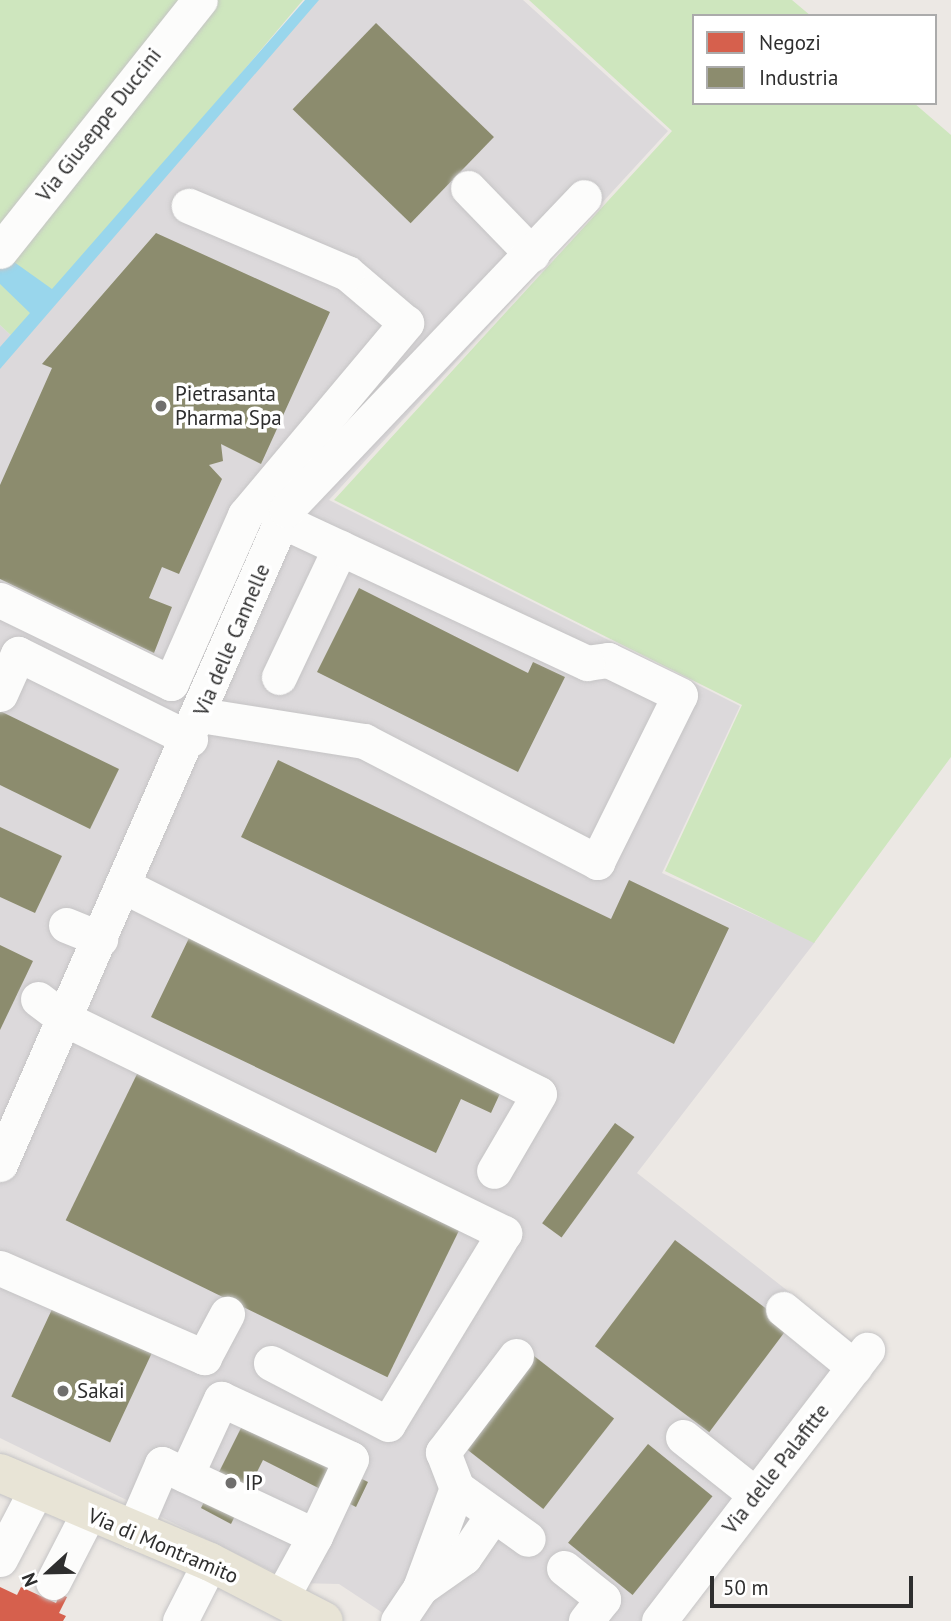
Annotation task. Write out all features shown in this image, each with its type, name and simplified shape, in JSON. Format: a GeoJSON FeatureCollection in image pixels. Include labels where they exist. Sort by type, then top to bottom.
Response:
{"type":"FeatureCollection","features":[{"type":"Feature","properties":{"kind":"main road","name":"Via di Montramito"},"geometry":{"type":"LineString","coordinates":[[0,1473],[88,1514],[210,1562],[324,1621]]}},
{"type":"Feature","properties":{"kind":"street","name":"Via Giuseppe Duccini"},"geometry":{"type":"LineString","coordinates":[[4,246],[200,0]]}},
{"type":"Feature","properties":{"kind":"street"},"geometry":{"type":"LineString","coordinates":[[468,188],[532,254]]}},
{"type":"Feature","properties":{"kind":"street","name":"Via delle Cannelle"},"geometry":{"type":"LineString","coordinates":[[0,1164],[9,1117],[51,1008],[100,939],[195,727],[282,521],[584,197]]}},
{"type":"Feature","properties":{"kind":"street"},"geometry":{"type":"LineString","coordinates":[[0,600],[171,682],[245,514],[406,323],[347,273],[189,206]]}},
{"type":"Feature","properties":{"kind":"street"},"geometry":{"type":"LineString","coordinates":[[0,694],[18,653],[195,727],[364,741],[597,862],[680,695],[608,660],[587,663],[282,521]]}},
{"type":"Feature","properties":{"kind":"street"},"geometry":{"type":"LineString","coordinates":[[279,677],[340,548]]}},
{"type":"Feature","properties":{"kind":"street"},"geometry":{"type":"LineString","coordinates":[[122,886],[539,1094],[494,1171]]}},
{"type":"Feature","properties":{"kind":"street"},"geometry":{"type":"LineString","coordinates":[[66,925],[100,939]]}},
{"type":"Feature","properties":{"kind":"street"},"geometry":{"type":"LineString","coordinates":[[51,1008],[505,1233],[388,1424],[271,1363]]}},
{"type":"Feature","properties":{"kind":"street"},"geometry":{"type":"LineString","coordinates":[[0,1268],[204,1357],[227,1314]]}},
{"type":"Feature","properties":{"kind":"street","name":"Via delle Palafitte"},"geometry":{"type":"LineString","coordinates":[[659,1621],[861,1359],[783,1309]]}},
{"type":"Feature","properties":{"kind":"street"},"geometry":{"type":"LineString","coordinates":[[516,1356],[443,1452],[457,1488],[528,1539]]}},
{"type":"Feature","properties":{"kind":"street"},"geometry":{"type":"LineString","coordinates":[[186,1475],[221,1399],[351,1459],[282,1598]]}},
{"type":"Feature","properties":{"kind":"street"},"geometry":{"type":"LineString","coordinates":[[683,1437],[756,1495]]}},
{"type":"Feature","properties":{"kind":"street"},"geometry":{"type":"LineString","coordinates":[[133,1531],[162,1464],[315,1536]]}},
{"type":"Feature","properties":{"kind":"street"},"geometry":{"type":"LineString","coordinates":[[398,1621],[419,1588],[457,1488]]}},
{"type":"Feature","properties":{"kind":"street"},"geometry":{"type":"LineString","coordinates":[[0,1559],[36,1490]]}},
{"type":"Feature","properties":{"kind":"street"},"geometry":{"type":"LineString","coordinates":[[53,1582],[88,1514]]}},
{"type":"Feature","properties":{"kind":"street"},"geometry":{"type":"LineString","coordinates":[[419,1588],[464,1557],[493,1515]]}},
{"type":"Feature","properties":{"kind":"street"},"geometry":{"type":"LineString","coordinates":[[180,1621],[210,1562]]}},
{"type":"Feature","properties":{"kind":"street"},"geometry":{"type":"LineString","coordinates":[[564,1568],[603,1599],[586,1621]]}},
{"type":"Feature","properties":{"kind":"shaded area"},"geometry":{"type":"Polygon","coordinates":[[[316,0],[523,0],[668,131],[329,500],[740,706],[662,873],[815,942],[637,1173],[852,1341],[640,1621],[395,1621],[339,1584],[296,1583],[0,1438],[0,325],[17,341],[316,0]]]}},
{"type":"Feature","properties":{"kind":"green space"},"geometry":{"type":"Polygon","coordinates":[[[0,0],[303,0],[16,340],[0,325],[0,0]]]}},
{"type":"Feature","properties":{"kind":"green space"},"geometry":{"type":"Polygon","coordinates":[[[529,0],[792,0],[809,14],[692,14],[692,105],[916,105],[951,135],[951,757],[814,943],[665,871],[742,705],[334,500],[672,131],[529,0]]]}},
{"type":"Feature","properties":{"kind":"water"},"geometry":{"type":"Polygon","coordinates":[[[305,0],[319,0],[0,369],[0,347],[30,313],[0,284],[0,252],[52,289],[305,0]]]}},
{"type":"Feature","properties":{"kind":"building: Negozi"},"geometry":{"type":"Polygon","coordinates":[[[0,1587],[17,1595],[21,1587],[56,1603],[60,1594],[67,1597],[59,1613],[66,1616],[63,1621],[0,1621],[0,1587]]]}},
{"type":"Feature","properties":{"kind":"building: Industria"},"geometry":{"type":"Polygon","coordinates":[[[376,23],[494,137],[411,223],[293,109],[376,23]]]}},
{"type":"Feature","properties":{"kind":"building: Industria","name":"Pietrasanta Pharma Spa"},"geometry":{"type":"Polygon","coordinates":[[[156,233],[330,312],[261,464],[221,444],[223,461],[209,465],[222,479],[179,574],[162,567],[149,598],[172,607],[154,653],[0,579],[0,485],[52,368],[42,364],[156,233]]]}},
{"type":"Feature","properties":{"kind":"building: Industria"},"geometry":{"type":"Polygon","coordinates":[[[359,588],[528,673],[533,662],[565,677],[518,772],[317,672],[359,588]]]}},
{"type":"Feature","properties":{"kind":"building: Industria"},"geometry":{"type":"Polygon","coordinates":[[[0,711],[119,769],[90,829],[0,785],[0,711]]]}},
{"type":"Feature","properties":{"kind":"building: Industria"},"geometry":{"type":"Polygon","coordinates":[[[278,760],[611,919],[629,880],[729,928],[674,1044],[241,837],[278,760]]]}},
{"type":"Feature","properties":{"kind":"building: Industria"},"geometry":{"type":"Polygon","coordinates":[[[0,827],[62,856],[35,913],[0,897],[0,827]]]}},
{"type":"Feature","properties":{"kind":"building: Industria"},"geometry":{"type":"Polygon","coordinates":[[[190,936],[503,1087],[491,1113],[461,1099],[436,1153],[151,1017],[190,936]]]}},
{"type":"Feature","properties":{"kind":"building: Industria"},"geometry":{"type":"Polygon","coordinates":[[[0,945],[33,961],[0,1030],[0,945]]]}},
{"type":"Feature","properties":{"kind":"building: Industria"},"geometry":{"type":"Polygon","coordinates":[[[138,1072],[460,1229],[387,1377],[66,1220],[138,1072]]]}},
{"type":"Feature","properties":{"kind":"building: Industria"},"geometry":{"type":"Polygon","coordinates":[[[615,1123],[634,1137],[562,1237],[542,1223],[615,1123]]]}},
{"type":"Feature","properties":{"kind":"building: Industria"},"geometry":{"type":"Polygon","coordinates":[[[675,1240],[789,1326],[709,1432],[595,1346],[675,1240]]]}},
{"type":"Feature","properties":{"kind":"building: Industria"},"geometry":{"type":"Polygon","coordinates":[[[54,1305],[153,1351],[110,1443],[11,1397],[54,1305]]]}},
{"type":"Feature","properties":{"kind":"building: Industria"},"geometry":{"type":"Polygon","coordinates":[[[529,1352],[614,1418],[543,1509],[458,1443],[529,1352]]]}},
{"type":"Feature","properties":{"kind":"building: Industria"},"geometry":{"type":"Polygon","coordinates":[[[245,1420],[368,1482],[356,1507],[263,1460],[231,1524],[201,1508],[245,1420]]]}},
{"type":"Feature","properties":{"kind":"building: Industria"},"geometry":{"type":"Polygon","coordinates":[[[648,1444],[713,1496],[633,1595],[568,1543],[648,1444]]]}},
{"type":"Feature","properties":{"kind":"place","name":"Pietrasanta Pharma Spa"},"geometry":{"type":"Point","coordinates":[161,406]}},
{"type":"Feature","properties":{"kind":"place","name":"Sakai"},"geometry":{"type":"Point","coordinates":[63,1391]}},
{"type":"Feature","properties":{"kind":"place","name":"IP"},"geometry":{"type":"Point","coordinates":[231,1483]}}]}
